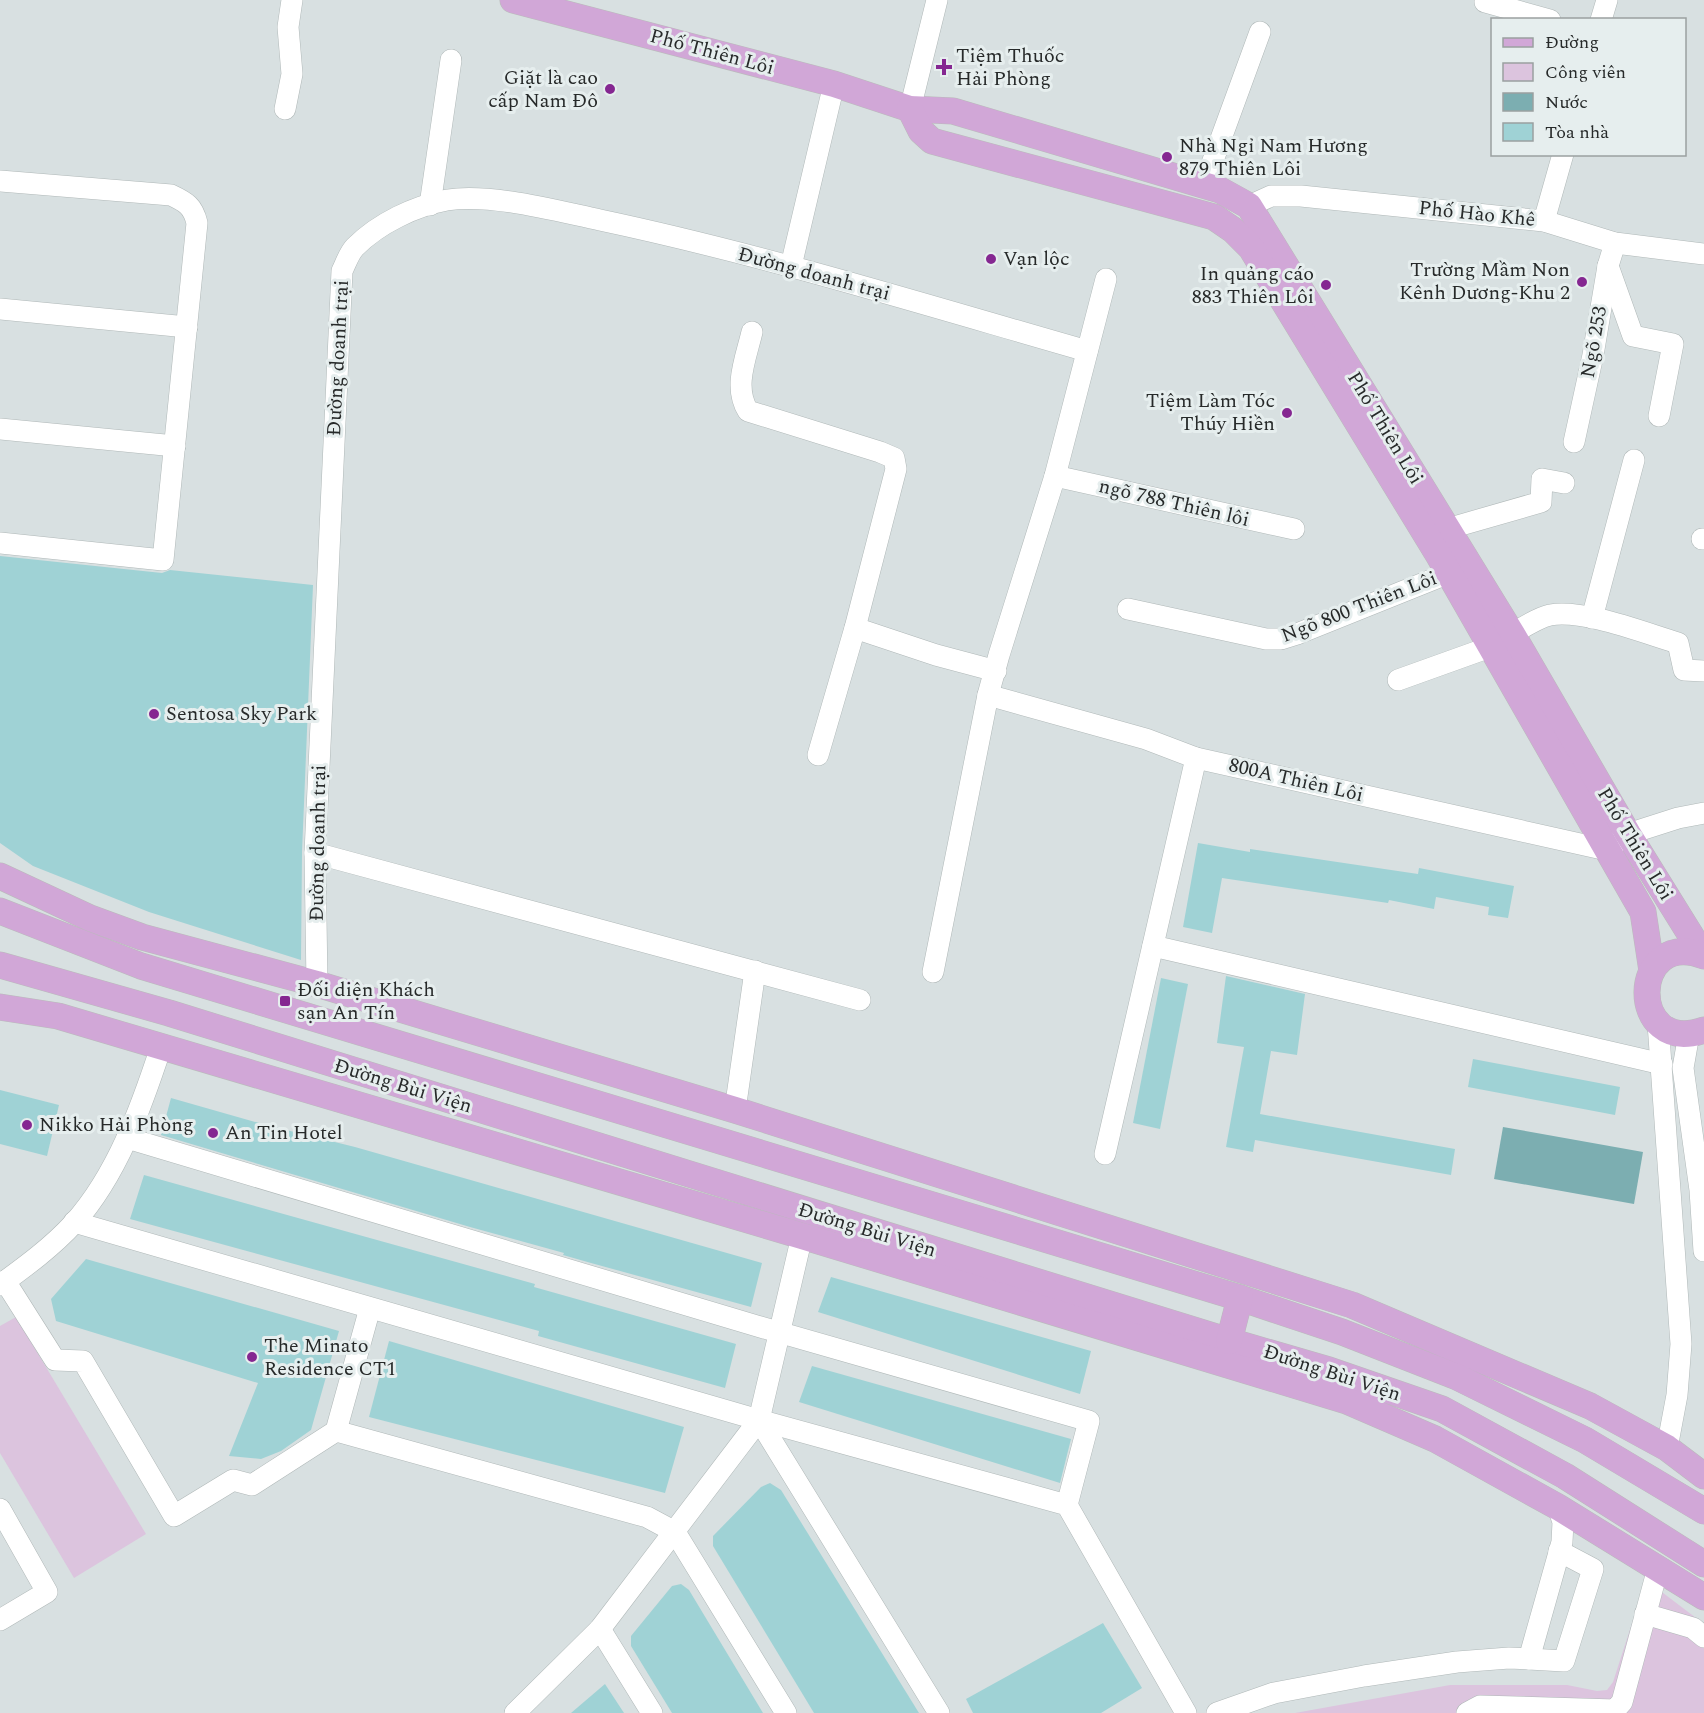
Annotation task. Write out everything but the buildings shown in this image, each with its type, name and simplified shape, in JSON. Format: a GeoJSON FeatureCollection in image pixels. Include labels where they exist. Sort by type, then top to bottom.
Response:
{"type":"FeatureCollection","features":[{"type":"Feature","properties":{"kind":"main road","name":"Phố Thiên Lôi"},"geometry":{"type":"LineString","coordinates":[[513,0],[834,84],[910,109],[953,111],[1220,190],[1250,206],[1512,634],[1628,834],[1703,955]]}},
{"type":"Feature","properties":{"kind":"main road","name":"Phố Thiên Lôi"},"geometry":{"type":"LineString","coordinates":[[910,109],[921,131],[932,141],[1214,217],[1233,230],[1251,248],[1449,573],[1643,912],[1652,970],[1647,984],[1646,998],[1650,1011],[1658,1023]]}},
{"type":"Feature","properties":{"kind":"main road"},"geometry":{"type":"LineString","coordinates":[[1233,230],[1250,206]]}},
{"type":"Feature","properties":{"kind":"main road"},"geometry":{"type":"LineString","coordinates":[[0,876],[90,918],[142,937],[317,984],[735,1110],[1233,1265],[1352,1305],[1590,1406],[1667,1448],[1704,1476]]}},
{"type":"Feature","properties":{"kind":"main road","name":"Đường Bùi Viện"},"geometry":{"type":"LineString","coordinates":[[0,911],[141,966],[1240,1298],[1342,1332],[1457,1377],[1585,1440],[1704,1511]]}},
{"type":"Feature","properties":{"kind":"main road"},"geometry":{"type":"LineString","coordinates":[[141,966],[142,937]]}},
{"type":"Feature","properties":{"kind":"main road"},"geometry":{"type":"LineString","coordinates":[[1652,970],[1666,957],[1674,954],[1684,952],[1703,955]]}},
{"type":"Feature","properties":{"kind":"main road","name":"Đường Bùi Viện"},"geometry":{"type":"LineString","coordinates":[[0,966],[168,1013],[1329,1370],[1442,1409],[1565,1476],[1704,1564]]}},
{"type":"Feature","properties":{"kind":"main road","name":"Đường Bùi Viện"},"geometry":{"type":"LineString","coordinates":[[0,1007],[58,1016],[802,1236],[1347,1401],[1435,1439],[1558,1507],[1704,1597]]}},
{"type":"Feature","properties":{"kind":"main road"},"geometry":{"type":"LineString","coordinates":[[161,1047],[168,1013]]}},
{"type":"Feature","properties":{"kind":"main road"},"geometry":{"type":"LineString","coordinates":[[1658,1023],[1667,1029],[1698,1034]]}},
{"type":"Feature","properties":{"kind":"main road"},"geometry":{"type":"LineString","coordinates":[[802,1236],[808,1211]]}},
{"type":"Feature","properties":{"kind":"main road"},"geometry":{"type":"LineString","coordinates":[[1229,1341],[1240,1298]]}},
{"type":"Feature","properties":{"kind":"main road"},"geometry":{"type":"LineString","coordinates":[[1558,1507],[1565,1476]]}},
{"type":"Feature","properties":{"kind":"street"},"geometry":{"type":"LineString","coordinates":[[285,109],[292,74],[288,27],[292,0]]}},
{"type":"Feature","properties":{"kind":"street"},"geometry":{"type":"LineString","coordinates":[[910,109],[937,0]]}},
{"type":"Feature","properties":{"kind":"street"},"geometry":{"type":"LineString","coordinates":[[1602,18],[1607,0]]}},
{"type":"Feature","properties":{"kind":"street"},"geometry":{"type":"LineString","coordinates":[[1485,2],[1543,18]]}},
{"type":"Feature","properties":{"kind":"street"},"geometry":{"type":"LineString","coordinates":[[1204,185],[1260,32]]}},
{"type":"Feature","properties":{"kind":"street"},"geometry":{"type":"LineString","coordinates":[[429,205],[451,60]]}},
{"type":"Feature","properties":{"kind":"street"},"geometry":{"type":"LineString","coordinates":[[791,267],[834,84]]}},
{"type":"Feature","properties":{"kind":"street"},"geometry":{"type":"LineString","coordinates":[[1544,220],[1562,156]]}},
{"type":"Feature","properties":{"kind":"street"},"geometry":{"type":"LineString","coordinates":[[0,181],[171,195],[184,201],[194,212],[197,223],[163,560],[0,543]]}},
{"type":"Feature","properties":{"kind":"street","name":"Phố Hào Khê"},"geometry":{"type":"LineString","coordinates":[[1250,206],[1271,196],[1301,196],[1544,220],[1615,243],[1704,254]]}},
{"type":"Feature","properties":{"kind":"street","name":"Đường doanh trại"},"geometry":{"type":"LineString","coordinates":[[317,984],[315,853],[342,271],[354,248],[377,229],[411,211],[448,200],[487,200],[530,205],[618,224],[791,267],[1088,351]]}},
{"type":"Feature","properties":{"kind":"street","name":"Ngõ 253"},"geometry":{"type":"LineString","coordinates":[[1574,442],[1593,355],[1608,266],[1615,243]]}},
{"type":"Feature","properties":{"kind":"street"},"geometry":{"type":"LineString","coordinates":[[1608,266],[1633,336],[1673,344],[1659,416]]}},
{"type":"Feature","properties":{"kind":"street"},"geometry":{"type":"LineString","coordinates":[[933,972],[988,695],[1055,476],[1106,279]]}},
{"type":"Feature","properties":{"kind":"street"},"geometry":{"type":"LineString","coordinates":[[0,309],[187,327]]}},
{"type":"Feature","properties":{"kind":"street"},"geometry":{"type":"LineString","coordinates":[[752,332],[740,383],[742,401],[748,411],[880,452],[894,458],[896,469],[855,628],[818,755]]}},
{"type":"Feature","properties":{"kind":"street"},"geometry":{"type":"LineString","coordinates":[[0,429],[175,446]]}},
{"type":"Feature","properties":{"kind":"street"},"geometry":{"type":"LineString","coordinates":[[1592,618],[1634,460]]}},
{"type":"Feature","properties":{"kind":"street","name":"ngõ 788 Thiên lôi"},"geometry":{"type":"LineString","coordinates":[[1055,476],[1294,530]]}},
{"type":"Feature","properties":{"kind":"street"},"geometry":{"type":"LineString","coordinates":[[1447,529],[1540,502],[1542,479],[1564,483]]}},
{"type":"Feature","properties":{"kind":"street","name":"Ngõ 800 Thiên Lôi"},"geometry":{"type":"LineString","coordinates":[[1128,609],[1266,639],[1281,639],[1449,573]]}},
{"type":"Feature","properties":{"kind":"street"},"geometry":{"type":"LineString","coordinates":[[1512,634],[1549,615],[1566,614],[1592,618],[1678,644],[1684,670],[1704,671]]}},
{"type":"Feature","properties":{"kind":"street"},"geometry":{"type":"LineString","coordinates":[[855,628],[936,655],[996,670]]}},
{"type":"Feature","properties":{"kind":"street"},"geometry":{"type":"LineString","coordinates":[[1398,680],[1490,647]]}},
{"type":"Feature","properties":{"kind":"street","name":"800A Thiên Lôi"},"geometry":{"type":"LineString","coordinates":[[988,695],[1146,739],[1196,758],[1607,850]]}},
{"type":"Feature","properties":{"kind":"street"},"geometry":{"type":"LineString","coordinates":[[1105,1154],[1196,758]]}},
{"type":"Feature","properties":{"kind":"street"},"geometry":{"type":"LineString","coordinates":[[1607,850],[1628,834],[1678,818],[1704,813]]}},
{"type":"Feature","properties":{"kind":"street"},"geometry":{"type":"LineString","coordinates":[[315,853],[860,1000]]}},
{"type":"Feature","properties":{"kind":"street"},"geometry":{"type":"LineString","coordinates":[[1153,946],[1662,1064]]}},
{"type":"Feature","properties":{"kind":"street"},"geometry":{"type":"LineString","coordinates":[[735,1110],[755,971]]}},
{"type":"Feature","properties":{"kind":"street"},"geometry":{"type":"LineString","coordinates":[[1658,1023],[1681,1344],[1679,1374],[1667,1448]]}},
{"type":"Feature","properties":{"kind":"street"},"geometry":{"type":"LineString","coordinates":[[1698,1034],[1683,1068],[1700,1190],[1704,1251]]}},
{"type":"Feature","properties":{"kind":"street"},"geometry":{"type":"LineString","coordinates":[[161,1047],[127,1138],[111,1172],[74,1222],[33,1260],[2,1283],[56,1360],[84,1361],[174,1516],[233,1480],[252,1485],[336,1431],[370,1308]]}},
{"type":"Feature","properties":{"kind":"street"},"geometry":{"type":"LineString","coordinates":[[127,1138],[780,1333],[1089,1421],[1067,1505],[1186,1713]]}},
{"type":"Feature","properties":{"kind":"street"},"geometry":{"type":"LineString","coordinates":[[74,1222],[759,1420],[1067,1505]]}},
{"type":"Feature","properties":{"kind":"street"},"geometry":{"type":"LineString","coordinates":[[515,1713],[600,1629],[759,1420],[802,1236]]}},
{"type":"Feature","properties":{"kind":"street"},"geometry":{"type":"LineString","coordinates":[[759,1420],[939,1713]]}},
{"type":"Feature","properties":{"kind":"street"},"geometry":{"type":"LineString","coordinates":[[336,1431],[647,1517],[675,1532],[786,1713]]}},
{"type":"Feature","properties":{"kind":"street"},"geometry":{"type":"LineString","coordinates":[[1529,1659],[1559,1551],[1563,1522],[1558,1507]]}},
{"type":"Feature","properties":{"kind":"street"},"geometry":{"type":"LineString","coordinates":[[0,1509],[47,1592],[0,1620]]}},
{"type":"Feature","properties":{"kind":"street"},"geometry":{"type":"LineString","coordinates":[[1217,1713],[1274,1693],[1457,1662],[1509,1658],[1564,1661],[1593,1569],[1559,1551]]}},
{"type":"Feature","properties":{"kind":"street"},"geometry":{"type":"LineString","coordinates":[[1467,1713],[1480,1706],[1615,1710],[1622,1702],[1658,1568]]}},
{"type":"Feature","properties":{"kind":"street"},"geometry":{"type":"LineString","coordinates":[[1645,1614],[1693,1628],[1704,1637]]}},
{"type":"Feature","properties":{"kind":"street"},"geometry":{"type":"LineString","coordinates":[[600,1629],[652,1713]]}},
{"type":"Feature","properties":{"kind":"green space"},"geometry":{"type":"Polygon","coordinates":[[[16,1317],[146,1534],[74,1578],[0,1453],[0,1326],[16,1317]]]}},
{"type":"Feature","properties":{"kind":"green space"},"geometry":{"type":"Polygon","coordinates":[[[1646,1580],[1704,1624],[1704,1713],[1295,1713],[1450,1685],[1567,1685],[1597,1691],[1607,1690],[1613,1682],[1646,1580]]]}},
{"type":"Feature","properties":{"kind":"water"},"geometry":{"type":"Polygon","coordinates":[[[1503,1127],[1643,1152],[1634,1204],[1494,1179],[1503,1127]]]}},
{"type":"Feature","properties":{"kind":"place","name":"Tiệm Thuốc Hải Phòng"},"geometry":{"type":"Point","coordinates":[944,67]}},
{"type":"Feature","properties":{"kind":"place","name":"Giặt là cao cấp Nam Đô"},"geometry":{"type":"Point","coordinates":[610,89]}},
{"type":"Feature","properties":{"kind":"place","name":"Nhà Ngỉ Nam Hương 879 Thiên Lôi"},"geometry":{"type":"Point","coordinates":[1167,157]}},
{"type":"Feature","properties":{"kind":"place","name":"Vạn lộc"},"geometry":{"type":"Point","coordinates":[991,259]}},
{"type":"Feature","properties":{"kind":"place","name":"Trường Mầm Non Kênh Dương-Khu 2"},"geometry":{"type":"Point","coordinates":[1582,282]}},
{"type":"Feature","properties":{"kind":"place","name":"In quảng cáo 883 Thiên Lôi"},"geometry":{"type":"Point","coordinates":[1326,285]}},
{"type":"Feature","properties":{"kind":"place","name":"Tiệm Làm Tóc Thúy Hiền"},"geometry":{"type":"Point","coordinates":[1287,413]}},
{"type":"Feature","properties":{"kind":"place","name":"Sentosa Sky Park"},"geometry":{"type":"Point","coordinates":[154,714]}},
{"type":"Feature","properties":{"kind":"place","name":"Đối diện Khách sạn An Tín"},"geometry":{"type":"Point","coordinates":[285,1001]}},
{"type":"Feature","properties":{"kind":"place","name":"Nikko Hải Phòng"},"geometry":{"type":"Point","coordinates":[27,1125]}},
{"type":"Feature","properties":{"kind":"place","name":"An Tin Hotel"},"geometry":{"type":"Point","coordinates":[213,1133]}},
{"type":"Feature","properties":{"kind":"place","name":"The Minato Residence CT1"},"geometry":{"type":"Point","coordinates":[252,1357]}}]}
